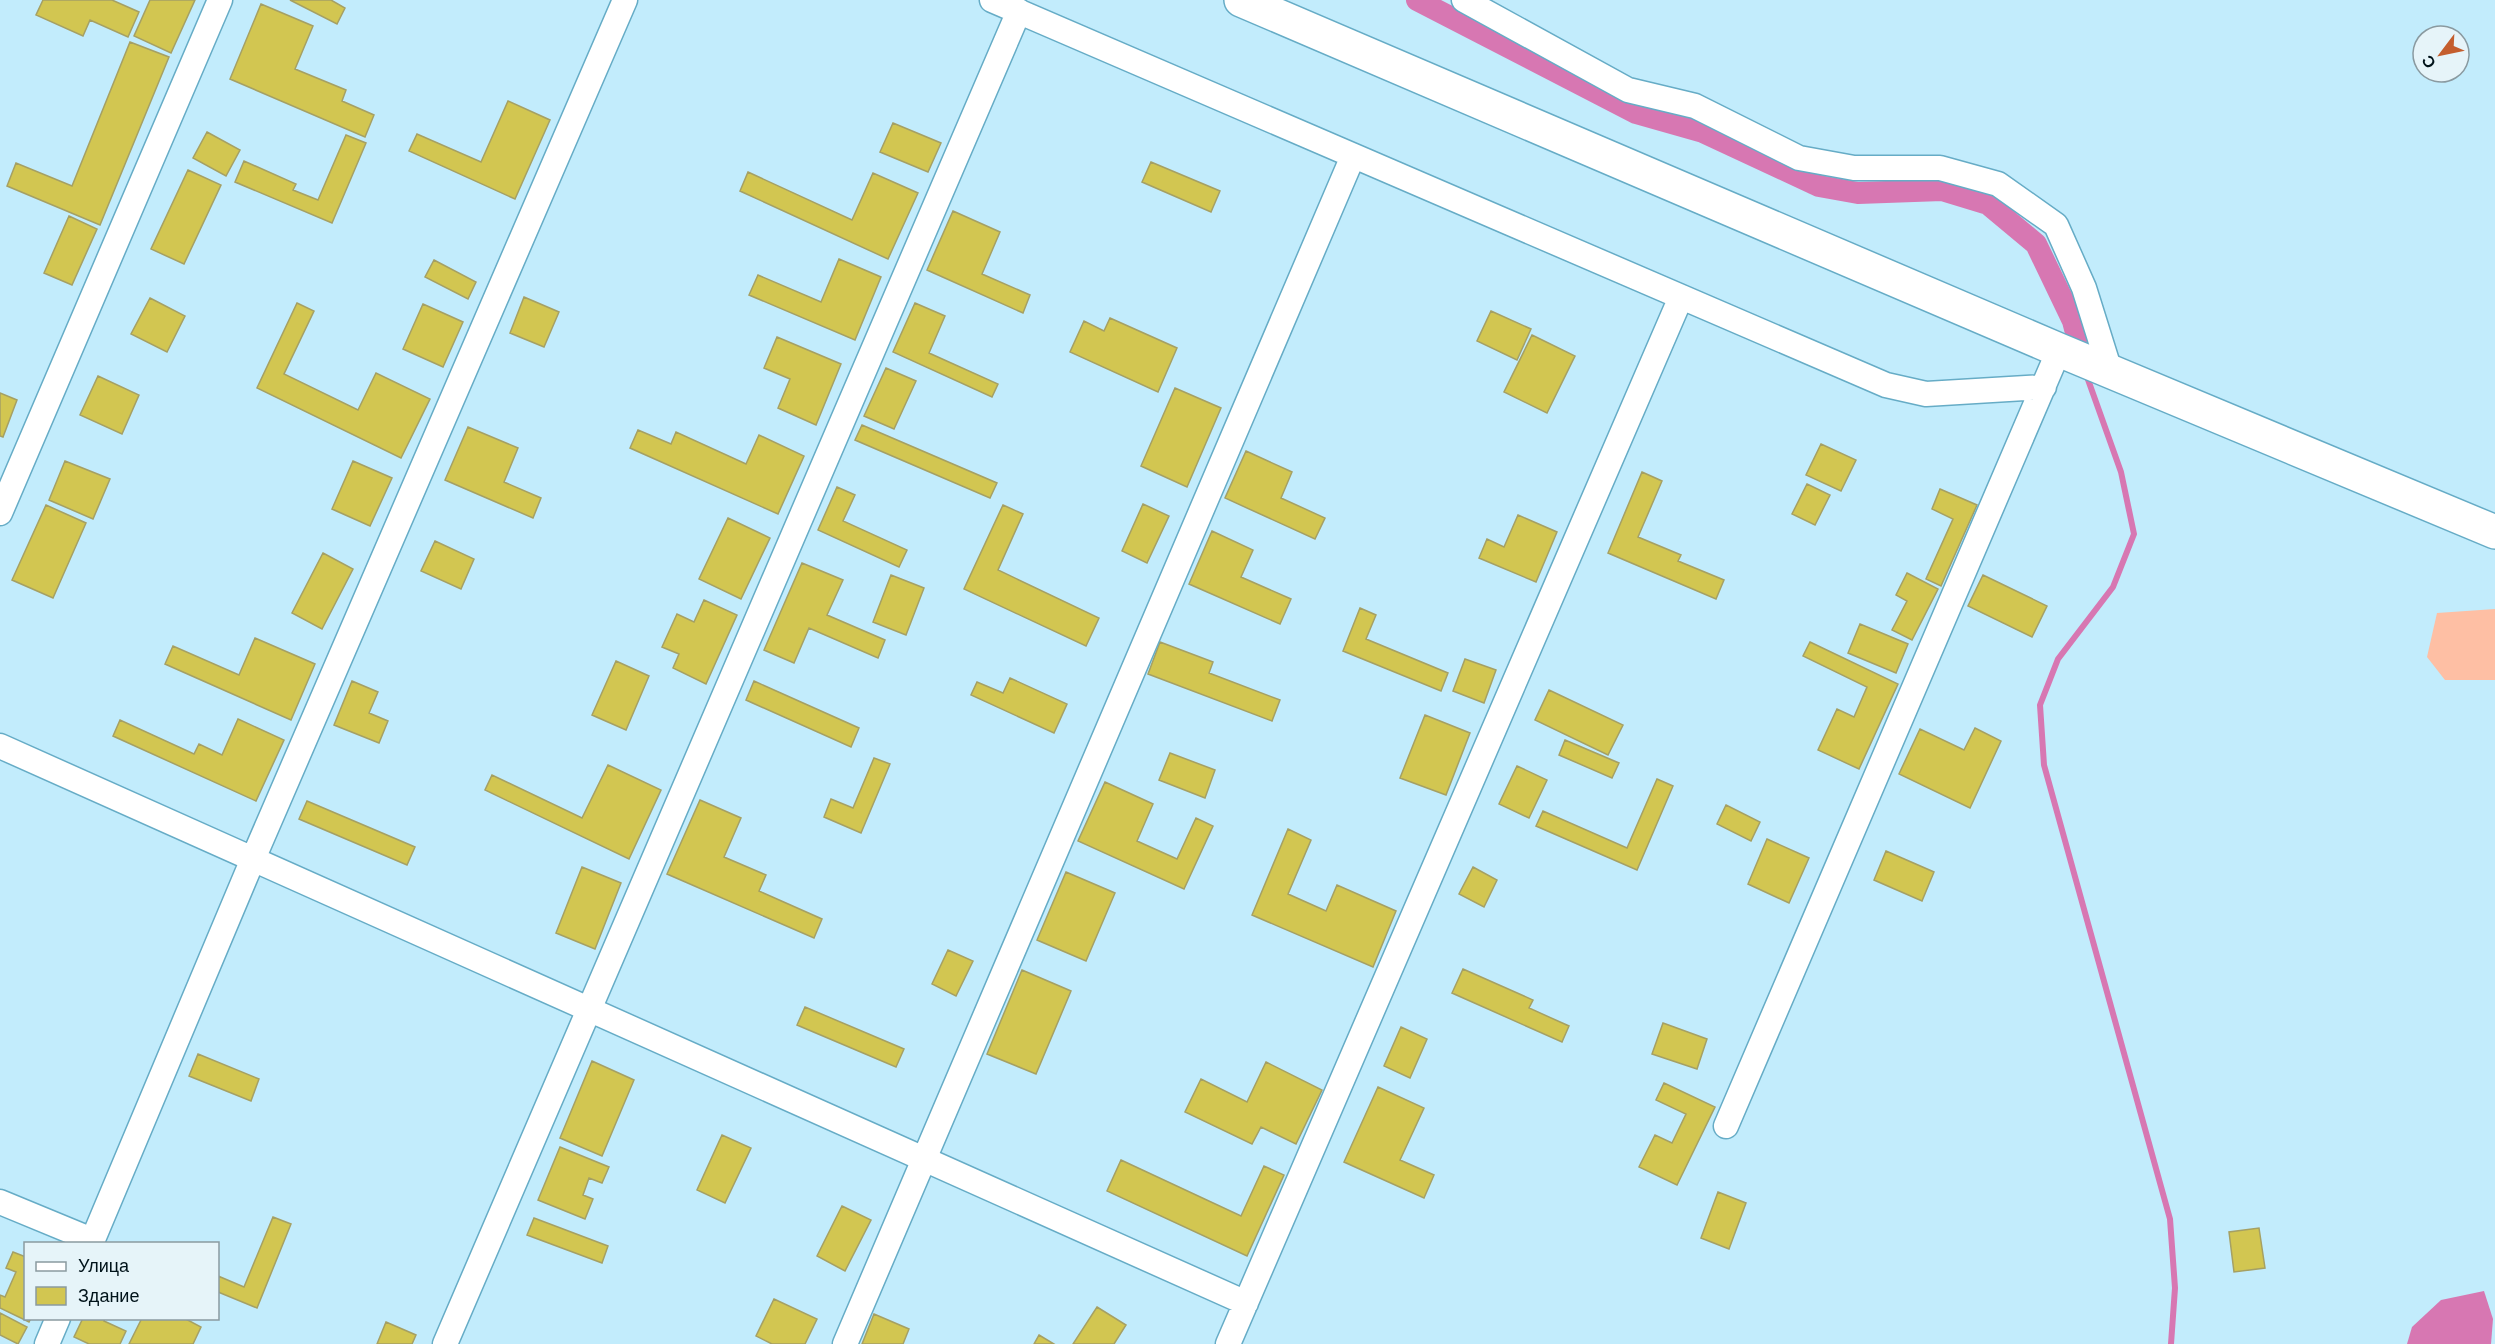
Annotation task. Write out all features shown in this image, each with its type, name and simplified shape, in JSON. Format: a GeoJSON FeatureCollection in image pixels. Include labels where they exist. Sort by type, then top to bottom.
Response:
{"type":"FeatureCollection","features":[{"type":"Feature","properties":{"kind":"highway"},"geometry":{"type":"LineString","coordinates":[[1241,0],[2059,350],[2495,531]]}},
{"type":"Feature","properties":{"kind":"street"},"geometry":{"type":"LineString","coordinates":[[0,513],[220,0]]}},
{"type":"Feature","properties":{"kind":"street"},"geometry":{"type":"LineString","coordinates":[[0,1202],[92,1242],[253,859],[625,0]]}},
{"type":"Feature","properties":{"kind":"street"},"geometry":{"type":"LineString","coordinates":[[992,0],[1886,385],[1926,394],[2044,387]]}},
{"type":"Feature","properties":{"kind":"street"},"geometry":{"type":"LineString","coordinates":[[1464,0],[1628,90],[1695,106],[1799,158],[1854,168],[1940,168],[1998,184],[2056,225],[2084,288],[2110,371]]}},
{"type":"Feature","properties":{"kind":"street"},"geometry":{"type":"LineString","coordinates":[[445,1344],[1019,12]]}},
{"type":"Feature","properties":{"kind":"street"},"geometry":{"type":"LineString","coordinates":[[845,1344],[1353,156]]}},
{"type":"Feature","properties":{"kind":"street"},"geometry":{"type":"LineString","coordinates":[[1228,1344],[1681,297]]}},
{"type":"Feature","properties":{"kind":"street"},"geometry":{"type":"LineString","coordinates":[[1726,1126],[2059,350]]}},
{"type":"Feature","properties":{"kind":"street"},"geometry":{"type":"LineString","coordinates":[[0,746],[1246,1303]]}},
{"type":"Feature","properties":{"kind":"street"},"geometry":{"type":"LineString","coordinates":[[46,1344],[57,1320]]}},
{"type":"Feature","properties":{"kind":"shaded area"},"geometry":{"type":"Polygon","coordinates":[[[2495,609],[2495,680],[2445,680],[2427,657],[2437,613],[2495,609]]]}},
{"type":"Feature","properties":{"kind":"shaded area"},"geometry":{"type":"Polygon","coordinates":[[[2484,1291],[2493,1319],[2491,1344],[2407,1344],[2412,1327],[2441,1300],[2484,1291]]]}},
{"type":"Feature","properties":{"kind":"building"},"geometry":{"type":"Polygon","coordinates":[[[43,0],[112,0],[139,12],[128,37],[90,20],[83,36],[36,15],[43,0]]]}},
{"type":"Feature","properties":{"kind":"building"},"geometry":{"type":"Polygon","coordinates":[[[150,0],[195,0],[171,53],[134,36],[150,0]]]}},
{"type":"Feature","properties":{"kind":"building"},"geometry":{"type":"Polygon","coordinates":[[[290,0],[331,0],[345,8],[337,24],[290,0]]]}},
{"type":"Feature","properties":{"kind":"building"},"geometry":{"type":"Polygon","coordinates":[[[261,4],[313,26],[295,69],[346,90],[342,101],[374,115],[365,137],[230,79],[261,4]]]}},
{"type":"Feature","properties":{"kind":"building"},"geometry":{"type":"Polygon","coordinates":[[[130,42],[169,57],[100,225],[7,186],[16,163],[72,186],[130,42]]]}},
{"type":"Feature","properties":{"kind":"building"},"geometry":{"type":"Polygon","coordinates":[[[508,101],[550,120],[515,199],[409,151],[417,134],[481,162],[508,101]]]}},
{"type":"Feature","properties":{"kind":"building"},"geometry":{"type":"Polygon","coordinates":[[[893,123],[941,143],[928,172],[880,152],[893,123]]]}},
{"type":"Feature","properties":{"kind":"building"},"geometry":{"type":"Polygon","coordinates":[[[207,132],[240,150],[226,176],[193,158],[207,132]]]}},
{"type":"Feature","properties":{"kind":"building"},"geometry":{"type":"Polygon","coordinates":[[[346,135],[366,143],[332,223],[235,182],[244,161],[296,184],[293,190],[318,200],[346,135]]]}},
{"type":"Feature","properties":{"kind":"building"},"geometry":{"type":"Polygon","coordinates":[[[1151,162],[1220,191],[1211,212],[1142,182],[1151,162]]]}},
{"type":"Feature","properties":{"kind":"building"},"geometry":{"type":"Polygon","coordinates":[[[188,170],[221,185],[184,264],[151,249],[188,170]]]}},
{"type":"Feature","properties":{"kind":"building"},"geometry":{"type":"Polygon","coordinates":[[[748,172],[852,220],[873,173],[918,193],[888,259],[740,191],[748,172]]]}},
{"type":"Feature","properties":{"kind":"building"},"geometry":{"type":"Polygon","coordinates":[[[953,211],[1000,232],[982,274],[1030,295],[1023,313],[927,270],[953,211]]]}},
{"type":"Feature","properties":{"kind":"building"},"geometry":{"type":"Polygon","coordinates":[[[69,216],[97,229],[72,285],[44,273],[69,216]]]}},
{"type":"Feature","properties":{"kind":"building"},"geometry":{"type":"Polygon","coordinates":[[[839,259],[881,277],[855,340],[749,295],[758,275],[821,302],[839,259]]]}},
{"type":"Feature","properties":{"kind":"building"},"geometry":{"type":"Polygon","coordinates":[[[434,260],[476,282],[468,299],[425,277],[434,260]]]}},
{"type":"Feature","properties":{"kind":"building"},"geometry":{"type":"Polygon","coordinates":[[[524,297],[559,312],[544,347],[510,333],[524,297]]]}},
{"type":"Feature","properties":{"kind":"building"},"geometry":{"type":"Polygon","coordinates":[[[150,298],[185,316],[167,352],[131,334],[150,298]]]}},
{"type":"Feature","properties":{"kind":"building"},"geometry":{"type":"Polygon","coordinates":[[[297,303],[314,311],[284,374],[358,410],[376,373],[430,399],[401,458],[257,388],[297,303]]]}},
{"type":"Feature","properties":{"kind":"building"},"geometry":{"type":"Polygon","coordinates":[[[915,303],[945,316],[929,353],[998,384],[992,397],[893,352],[915,303]]]}},
{"type":"Feature","properties":{"kind":"building"},"geometry":{"type":"Polygon","coordinates":[[[423,304],[463,322],[443,367],[403,349],[423,304]]]}},
{"type":"Feature","properties":{"kind":"building"},"geometry":{"type":"Polygon","coordinates":[[[1491,311],[1531,329],[1517,360],[1477,341],[1491,311]]]}},
{"type":"Feature","properties":{"kind":"building"},"geometry":{"type":"Polygon","coordinates":[[[1110,318],[1177,348],[1158,392],[1070,352],[1084,321],[1104,331],[1110,318]]]}},
{"type":"Feature","properties":{"kind":"building"},"geometry":{"type":"Polygon","coordinates":[[[1532,335],[1575,356],[1547,413],[1504,392],[1532,335]]]}},
{"type":"Feature","properties":{"kind":"building"},"geometry":{"type":"Polygon","coordinates":[[[777,337],[841,364],[816,425],[778,408],[790,379],[764,368],[777,337]]]}},
{"type":"Feature","properties":{"kind":"building"},"geometry":{"type":"Polygon","coordinates":[[[886,368],[916,381],[894,429],[864,416],[886,368]]]}},
{"type":"Feature","properties":{"kind":"building"},"geometry":{"type":"Polygon","coordinates":[[[98,376],[139,395],[122,434],[80,415],[98,376]]]}},
{"type":"Feature","properties":{"kind":"building"},"geometry":{"type":"Polygon","coordinates":[[[1175,388],[1221,408],[1187,487],[1141,466],[1175,388]]]}},
{"type":"Feature","properties":{"kind":"building"},"geometry":{"type":"Polygon","coordinates":[[[0,393],[17,400],[3,437],[0,436],[0,393]]]}},
{"type":"Feature","properties":{"kind":"building"},"geometry":{"type":"Polygon","coordinates":[[[862,425],[997,483],[990,498],[855,440],[862,425]]]}},
{"type":"Feature","properties":{"kind":"building"},"geometry":{"type":"Polygon","coordinates":[[[468,427],[518,448],[504,482],[541,498],[533,518],[445,480],[468,427]]]}},
{"type":"Feature","properties":{"kind":"building"},"geometry":{"type":"Polygon","coordinates":[[[638,430],[671,444],[676,432],[746,464],[759,435],[804,456],[778,514],[630,448],[638,430]]]}},
{"type":"Feature","properties":{"kind":"building"},"geometry":{"type":"Polygon","coordinates":[[[1821,444],[1856,460],[1841,491],[1806,475],[1821,444]]]}},
{"type":"Feature","properties":{"kind":"building"},"geometry":{"type":"Polygon","coordinates":[[[1246,451],[1292,472],[1281,498],[1325,518],[1315,539],[1225,498],[1246,451]]]}},
{"type":"Feature","properties":{"kind":"building"},"geometry":{"type":"Polygon","coordinates":[[[65,461],[110,479],[93,519],[49,500],[65,461]]]}},
{"type":"Feature","properties":{"kind":"building"},"geometry":{"type":"Polygon","coordinates":[[[353,461],[392,478],[370,526],[332,509],[353,461]]]}},
{"type":"Feature","properties":{"kind":"building"},"geometry":{"type":"Polygon","coordinates":[[[1642,472],[1662,481],[1638,537],[1681,555],[1678,561],[1724,580],[1716,599],[1608,553],[1642,472]]]}},
{"type":"Feature","properties":{"kind":"building"},"geometry":{"type":"Polygon","coordinates":[[[1807,484],[1830,495],[1815,525],[1792,514],[1807,484]]]}},
{"type":"Feature","properties":{"kind":"building"},"geometry":{"type":"Polygon","coordinates":[[[837,487],[855,495],[843,521],[907,550],[899,567],[818,530],[837,487]]]}},
{"type":"Feature","properties":{"kind":"building"},"geometry":{"type":"Polygon","coordinates":[[[1940,489],[1977,505],[1941,586],[1926,579],[1953,519],[1932,509],[1940,489]]]}},
{"type":"Feature","properties":{"kind":"building"},"geometry":{"type":"Polygon","coordinates":[[[1143,504],[1169,516],[1147,563],[1122,551],[1143,504]]]}},
{"type":"Feature","properties":{"kind":"building"},"geometry":{"type":"Polygon","coordinates":[[[46,505],[86,523],[53,598],[12,580],[46,505]]]}},
{"type":"Feature","properties":{"kind":"building"},"geometry":{"type":"Polygon","coordinates":[[[1003,505],[1023,514],[998,570],[1099,618],[1086,646],[964,589],[1003,505]]]}},
{"type":"Feature","properties":{"kind":"building"},"geometry":{"type":"Polygon","coordinates":[[[1518,515],[1557,532],[1536,582],[1479,558],[1487,539],[1504,547],[1518,515]]]}},
{"type":"Feature","properties":{"kind":"building"},"geometry":{"type":"Polygon","coordinates":[[[728,518],[770,538],[741,599],[699,579],[728,518]]]}},
{"type":"Feature","properties":{"kind":"building"},"geometry":{"type":"Polygon","coordinates":[[[1212,531],[1253,550],[1241,577],[1291,599],[1280,624],[1189,584],[1212,531]]]}},
{"type":"Feature","properties":{"kind":"building"},"geometry":{"type":"Polygon","coordinates":[[[435,541],[474,559],[461,589],[421,571],[435,541]]]}},
{"type":"Feature","properties":{"kind":"building"},"geometry":{"type":"Polygon","coordinates":[[[323,553],[353,569],[322,629],[292,613],[323,553]]]}},
{"type":"Feature","properties":{"kind":"building"},"geometry":{"type":"Polygon","coordinates":[[[802,563],[843,580],[827,615],[885,640],[878,658],[809,628],[794,663],[764,650],[802,563]]]}},
{"type":"Feature","properties":{"kind":"building"},"geometry":{"type":"Polygon","coordinates":[[[1907,573],[1938,589],[1912,640],[1892,630],[1907,601],[1896,595],[1907,573]]]}},
{"type":"Feature","properties":{"kind":"building"},"geometry":{"type":"Polygon","coordinates":[[[891,575],[924,588],[906,635],[873,622],[891,575]]]}},
{"type":"Feature","properties":{"kind":"building"},"geometry":{"type":"Polygon","coordinates":[[[1983,575],[2047,606],[2032,637],[1968,606],[1983,575]]]}},
{"type":"Feature","properties":{"kind":"building"},"geometry":{"type":"Polygon","coordinates":[[[704,600],[737,615],[706,684],[673,668],[679,654],[662,647],[677,614],[694,622],[704,600]]]}},
{"type":"Feature","properties":{"kind":"building"},"geometry":{"type":"Polygon","coordinates":[[[1360,608],[1376,615],[1366,639],[1448,673],[1441,691],[1343,651],[1360,608]]]}},
{"type":"Feature","properties":{"kind":"building"},"geometry":{"type":"Polygon","coordinates":[[[1860,624],[1908,644],[1896,673],[1848,653],[1860,624]]]}},
{"type":"Feature","properties":{"kind":"building"},"geometry":{"type":"Polygon","coordinates":[[[255,638],[315,664],[291,720],[165,664],[173,646],[239,675],[255,638]]]}},
{"type":"Feature","properties":{"kind":"building"},"geometry":{"type":"Polygon","coordinates":[[[1160,642],[1213,662],[1209,673],[1280,700],[1272,721],[1148,674],[1160,642]]]}},
{"type":"Feature","properties":{"kind":"building"},"geometry":{"type":"Polygon","coordinates":[[[1810,642],[1898,684],[1859,769],[1818,750],[1837,709],[1854,717],[1867,687],[1803,656],[1810,642]]]}},
{"type":"Feature","properties":{"kind":"building"},"geometry":{"type":"Polygon","coordinates":[[[1465,659],[1496,670],[1484,703],[1453,691],[1465,659]]]}},
{"type":"Feature","properties":{"kind":"building"},"geometry":{"type":"Polygon","coordinates":[[[616,661],[649,676],[626,730],[592,715],[616,661]]]}},
{"type":"Feature","properties":{"kind":"building"},"geometry":{"type":"Polygon","coordinates":[[[1010,678],[1067,704],[1054,733],[971,695],[977,682],[1003,693],[1010,678]]]}},
{"type":"Feature","properties":{"kind":"building"},"geometry":{"type":"Polygon","coordinates":[[[352,681],[378,692],[369,713],[388,721],[379,743],[334,725],[352,681]]]}},
{"type":"Feature","properties":{"kind":"building"},"geometry":{"type":"Polygon","coordinates":[[[754,681],[859,728],[851,747],[746,700],[754,681]]]}},
{"type":"Feature","properties":{"kind":"building"},"geometry":{"type":"Polygon","coordinates":[[[1549,690],[1623,725],[1608,755],[1535,720],[1549,690]]]}},
{"type":"Feature","properties":{"kind":"building"},"geometry":{"type":"Polygon","coordinates":[[[1425,715],[1470,733],[1446,795],[1400,778],[1425,715]]]}},
{"type":"Feature","properties":{"kind":"building"},"geometry":{"type":"Polygon","coordinates":[[[238,719],[284,740],[256,801],[113,736],[120,720],[194,754],[199,744],[222,755],[238,719]]]}},
{"type":"Feature","properties":{"kind":"building"},"geometry":{"type":"Polygon","coordinates":[[[1975,728],[2001,741],[1970,808],[1899,774],[1920,729],[1964,750],[1975,728]]]}},
{"type":"Feature","properties":{"kind":"building"},"geometry":{"type":"Polygon","coordinates":[[[1565,740],[1619,763],[1612,778],[1559,755],[1565,740]]]}},
{"type":"Feature","properties":{"kind":"building"},"geometry":{"type":"Polygon","coordinates":[[[1170,753],[1215,770],[1205,798],[1159,780],[1170,753]]]}},
{"type":"Feature","properties":{"kind":"building"},"geometry":{"type":"Polygon","coordinates":[[[874,758],[890,764],[861,833],[824,817],[831,799],[853,808],[874,758]]]}},
{"type":"Feature","properties":{"kind":"building"},"geometry":{"type":"Polygon","coordinates":[[[608,765],[661,790],[629,859],[485,790],[492,775],[582,818],[608,765]]]}},
{"type":"Feature","properties":{"kind":"building"},"geometry":{"type":"Polygon","coordinates":[[[1517,766],[1547,780],[1529,818],[1499,804],[1517,766]]]}},
{"type":"Feature","properties":{"kind":"building"},"geometry":{"type":"Polygon","coordinates":[[[1657,779],[1673,786],[1637,870],[1536,826],[1543,811],[1627,848],[1657,779]]]}},
{"type":"Feature","properties":{"kind":"building"},"geometry":{"type":"Polygon","coordinates":[[[1105,782],[1153,804],[1137,841],[1177,859],[1196,818],[1213,826],[1184,889],[1078,841],[1105,782]]]}},
{"type":"Feature","properties":{"kind":"building"},"geometry":{"type":"Polygon","coordinates":[[[700,800],[741,818],[724,857],[766,875],[759,891],[822,919],[814,938],[667,874],[700,800]]]}},
{"type":"Feature","properties":{"kind":"building"},"geometry":{"type":"Polygon","coordinates":[[[307,801],[415,847],[407,865],[299,819],[307,801]]]}},
{"type":"Feature","properties":{"kind":"building"},"geometry":{"type":"Polygon","coordinates":[[[1726,805],[1760,822],[1751,841],[1717,824],[1726,805]]]}},
{"type":"Feature","properties":{"kind":"building"},"geometry":{"type":"Polygon","coordinates":[[[1288,829],[1311,840],[1288,894],[1326,911],[1337,885],[1396,911],[1373,967],[1252,915],[1288,829]]]}},
{"type":"Feature","properties":{"kind":"building"},"geometry":{"type":"Polygon","coordinates":[[[1767,839],[1809,858],[1789,903],[1748,884],[1767,839]]]}},
{"type":"Feature","properties":{"kind":"building"},"geometry":{"type":"Polygon","coordinates":[[[1886,851],[1934,872],[1922,901],[1874,880],[1886,851]]]}},
{"type":"Feature","properties":{"kind":"building"},"geometry":{"type":"Polygon","coordinates":[[[582,867],[621,883],[595,949],[556,933],[582,867]]]}},
{"type":"Feature","properties":{"kind":"building"},"geometry":{"type":"Polygon","coordinates":[[[1473,867],[1497,880],[1484,907],[1459,894],[1473,867]]]}},
{"type":"Feature","properties":{"kind":"building"},"geometry":{"type":"Polygon","coordinates":[[[1066,872],[1115,893],[1086,961],[1037,940],[1066,872]]]}},
{"type":"Feature","properties":{"kind":"building"},"geometry":{"type":"Polygon","coordinates":[[[948,950],[973,961],[956,996],[932,984],[948,950]]]}},
{"type":"Feature","properties":{"kind":"building"},"geometry":{"type":"Polygon","coordinates":[[[1463,969],[1533,1000],[1529,1008],[1569,1026],[1562,1042],[1452,993],[1463,969]]]}},
{"type":"Feature","properties":{"kind":"building"},"geometry":{"type":"Polygon","coordinates":[[[1022,970],[1071,991],[1036,1074],[987,1054],[1022,970]]]}},
{"type":"Feature","properties":{"kind":"building"},"geometry":{"type":"Polygon","coordinates":[[[805,1007],[904,1049],[896,1067],[797,1025],[805,1007]]]}},
{"type":"Feature","properties":{"kind":"building"},"geometry":{"type":"Polygon","coordinates":[[[1663,1023],[1707,1039],[1697,1069],[1652,1054],[1663,1023]]]}},
{"type":"Feature","properties":{"kind":"building"},"geometry":{"type":"Polygon","coordinates":[[[1401,1027],[1427,1039],[1410,1078],[1384,1066],[1401,1027]]]}},
{"type":"Feature","properties":{"kind":"building"},"geometry":{"type":"Polygon","coordinates":[[[198,1054],[259,1079],[251,1101],[189,1076],[198,1054]]]}},
{"type":"Feature","properties":{"kind":"building"},"geometry":{"type":"Polygon","coordinates":[[[592,1061],[634,1080],[602,1156],[560,1138],[592,1061]]]}},
{"type":"Feature","properties":{"kind":"building"},"geometry":{"type":"Polygon","coordinates":[[[1266,1062],[1322,1090],[1296,1144],[1261,1127],[1252,1144],[1185,1112],[1201,1079],[1247,1102],[1266,1062]]]}},
{"type":"Feature","properties":{"kind":"building"},"geometry":{"type":"Polygon","coordinates":[[[1664,1083],[1715,1107],[1677,1185],[1639,1167],[1655,1135],[1672,1143],[1686,1114],[1656,1100],[1664,1083]]]}},
{"type":"Feature","properties":{"kind":"building"},"geometry":{"type":"Polygon","coordinates":[[[1378,1087],[1424,1108],[1400,1160],[1434,1175],[1424,1198],[1344,1162],[1378,1087]]]}},
{"type":"Feature","properties":{"kind":"building"},"geometry":{"type":"Polygon","coordinates":[[[722,1135],[751,1148],[725,1203],[697,1190],[722,1135]]]}},
{"type":"Feature","properties":{"kind":"building"},"geometry":{"type":"Polygon","coordinates":[[[560,1147],[609,1167],[602,1183],[589,1178],[583,1195],[593,1199],[585,1219],[538,1200],[560,1147]]]}},
{"type":"Feature","properties":{"kind":"building"},"geometry":{"type":"Polygon","coordinates":[[[1121,1160],[1241,1216],[1264,1166],[1284,1175],[1247,1256],[1107,1191],[1121,1160]]]}},
{"type":"Feature","properties":{"kind":"building"},"geometry":{"type":"Polygon","coordinates":[[[1718,1192],[1746,1203],[1729,1249],[1701,1238],[1718,1192]]]}},
{"type":"Feature","properties":{"kind":"building"},"geometry":{"type":"Polygon","coordinates":[[[842,1206],[871,1220],[845,1271],[817,1256],[842,1206]]]}},
{"type":"Feature","properties":{"kind":"building"},"geometry":{"type":"Polygon","coordinates":[[[273,1217],[291,1224],[257,1308],[219,1292],[219,1276],[244,1287],[273,1217]]]}},
{"type":"Feature","properties":{"kind":"building"},"geometry":{"type":"Polygon","coordinates":[[[534,1218],[608,1246],[602,1263],[527,1235],[534,1218]]]}},
{"type":"Feature","properties":{"kind":"building"},"geometry":{"type":"Polygon","coordinates":[[[2259,1228],[2265,1268],[2234,1272],[2229,1232],[2259,1228]]]}},
{"type":"Feature","properties":{"kind":"building"},"geometry":{"type":"Polygon","coordinates":[[[13,1252],[24,1256],[24,1320],[0,1308],[0,1295],[5,1297],[16,1272],[6,1268],[13,1252]]]}},
{"type":"Feature","properties":{"kind":"building"},"geometry":{"type":"Polygon","coordinates":[[[774,1299],[817,1319],[805,1344],[772,1344],[756,1336],[774,1299]]]}},
{"type":"Feature","properties":{"kind":"building"},"geometry":{"type":"Polygon","coordinates":[[[1097,1307],[1126,1325],[1114,1344],[1073,1344],[1097,1307]]]}},
{"type":"Feature","properties":{"kind":"building"},"geometry":{"type":"Polygon","coordinates":[[[0,1313],[27,1327],[18,1344],[0,1335],[0,1313]]]}},
{"type":"Feature","properties":{"kind":"building"},"geometry":{"type":"Polygon","coordinates":[[[874,1314],[909,1329],[903,1344],[862,1344],[874,1314]]]}},
{"type":"Feature","properties":{"kind":"building"},"geometry":{"type":"Polygon","coordinates":[[[82,1320],[104,1320],[126,1331],[120,1344],[89,1344],[74,1337],[82,1320]]]}},
{"type":"Feature","properties":{"kind":"building"},"geometry":{"type":"Polygon","coordinates":[[[141,1320],[188,1320],[201,1327],[193,1344],[129,1344],[141,1320]]]}},
{"type":"Feature","properties":{"kind":"building"},"geometry":{"type":"Polygon","coordinates":[[[386,1322],[416,1335],[412,1344],[377,1344],[386,1322]]]}},
{"type":"Feature","properties":{"kind":"building"},"geometry":{"type":"Polygon","coordinates":[[[1039,1335],[1054,1344],[1034,1344],[1039,1335]]]}},
{"type":"Feature","properties":{"kind":"waterway"},"geometry":{"type":"LineString","coordinates":[[1417,0],[1636,113],[1703,132],[1819,186],[1858,193],[1942,190],[1988,204],[2036,244],[2073,321],[2082,356]]}},
{"type":"Feature","properties":{"kind":"waterway"},"geometry":{"type":"LineString","coordinates":[[2086,374],[2121,472],[2134,534],[2113,587],[2058,659],[2040,705],[2044,765],[2170,1219],[2175,1288],[2171,1344]]}}]}
